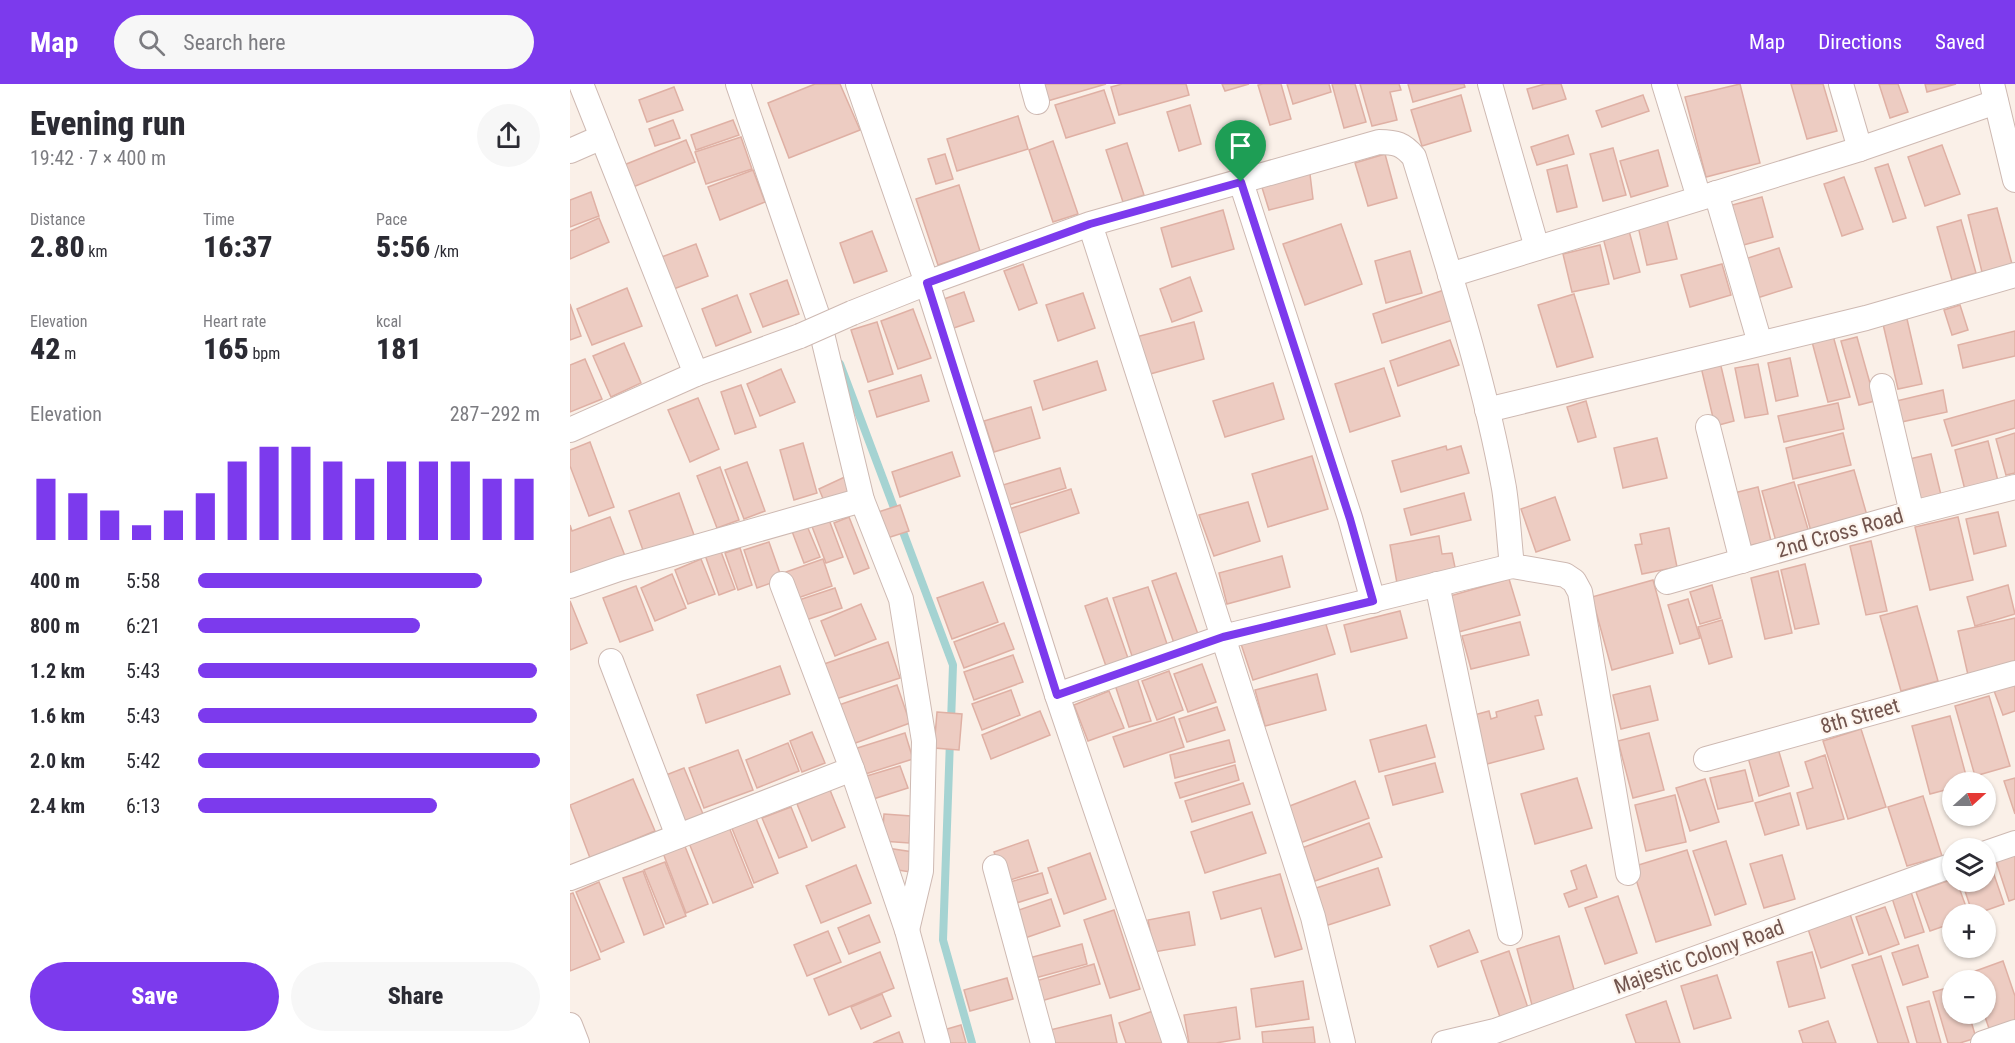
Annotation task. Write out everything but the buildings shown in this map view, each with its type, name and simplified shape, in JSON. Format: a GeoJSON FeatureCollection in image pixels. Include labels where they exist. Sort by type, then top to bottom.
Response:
{"type":"FeatureCollection","features":[{"type":"Feature","properties":{"kind":"street"},"geometry":{"type":"LineString","coordinates":[[581,84],[696,374]]}},
{"type":"Feature","properties":{"kind":"street"},"geometry":{"type":"LineString","coordinates":[[738,84],[818,316],[862,500],[901,599],[924,741],[921,871],[907,930]]}},
{"type":"Feature","properties":{"kind":"street"},"geometry":{"type":"LineString","coordinates":[[858,84],[927,283],[1057,695],[1175,1043]]}},
{"type":"Feature","properties":{"kind":"street"},"geometry":{"type":"LineString","coordinates":[[1490,84],[1537,248]]}},
{"type":"Feature","properties":{"kind":"street"},"geometry":{"type":"LineString","coordinates":[[1664,84],[1708,196],[1760,344]]}},
{"type":"Feature","properties":{"kind":"street"},"geometry":{"type":"LineString","coordinates":[[1841,84],[1860,149]]}},
{"type":"Feature","properties":{"kind":"street"},"geometry":{"type":"LineString","coordinates":[[1449,275],[1860,149],[1994,93],[2015,180]]}},
{"type":"Feature","properties":{"kind":"street"},"geometry":{"type":"LineString","coordinates":[[570,151],[602,137]]}},
{"type":"Feature","properties":{"kind":"street"},"geometry":{"type":"LineString","coordinates":[[570,430],[696,374],[800,336],[927,283],[1090,224],[1379,142],[1396,142],[1414,157],[1487,410],[1504,490],[1512,566]]}},
{"type":"Feature","properties":{"kind":"street"},"geometry":{"type":"LineString","coordinates":[[1241,182],[1350,519],[1373,601]]}},
{"type":"Feature","properties":{"kind":"street"},"geometry":{"type":"LineString","coordinates":[[1090,224],[1313,918],[1343,1043]]}},
{"type":"Feature","properties":{"kind":"street"},"geometry":{"type":"LineString","coordinates":[[1487,410],[1866,318],[2015,275]]}},
{"type":"Feature","properties":{"kind":"street"},"geometry":{"type":"LineString","coordinates":[[1882,386],[1912,513]]}},
{"type":"Feature","properties":{"kind":"street"},"geometry":{"type":"LineString","coordinates":[[1708,427],[1742,561]]}},
{"type":"Feature","properties":{"kind":"street","name":"2nd Cross Road"},"geometry":{"type":"LineString","coordinates":[[1666,582],[1912,513],[2015,487]]}},
{"type":"Feature","properties":{"kind":"street"},"geometry":{"type":"LineString","coordinates":[[570,586],[630,566],[862,500]]}},
{"type":"Feature","properties":{"kind":"street"},"geometry":{"type":"LineString","coordinates":[[1057,695],[1223,637],[1512,566],[1565,575],[1574,581],[1580,592],[1628,873]]}},
{"type":"Feature","properties":{"kind":"street"},"geometry":{"type":"LineString","coordinates":[[782,584],[852,769],[907,930],[938,1043]]}},
{"type":"Feature","properties":{"kind":"street"},"geometry":{"type":"LineString","coordinates":[[1437,584],[1510,933]]}},
{"type":"Feature","properties":{"kind":"street"},"geometry":{"type":"LineString","coordinates":[[611,661],[678,836]]}},
{"type":"Feature","properties":{"kind":"street","name":"8th Street"},"geometry":{"type":"LineString","coordinates":[[1706,759],[2015,673]]}},
{"type":"Feature","properties":{"kind":"street"},"geometry":{"type":"LineString","coordinates":[[570,878],[852,769]]}},
{"type":"Feature","properties":{"kind":"street"},"geometry":{"type":"LineString","coordinates":[[1996,850],[2015,843]]}},
{"type":"Feature","properties":{"kind":"street"},"geometry":{"type":"LineString","coordinates":[[994,867],[1043,1043]]}},
{"type":"Feature","properties":{"kind":"street","name":"Majestic Colony Road"},"geometry":{"type":"LineString","coordinates":[[1444,1043],[1497,1037],[1942,869]]}},
{"type":"Feature","properties":{"kind":"street"},"geometry":{"type":"LineString","coordinates":[[570,1025],[577,1043]]}},
{"type":"Feature","properties":{"kind":"waterway"},"geometry":{"type":"LineString","coordinates":[[840,364],[953,665],[951,722]]}},
{"type":"Feature","properties":{"kind":"waterway"},"geometry":{"type":"LineString","coordinates":[[950,740],[943,940],[972,1043]]}},
{"type":"Feature","properties":{"kind":"route"},"geometry":{"type":"LineString","coordinates":[[1241,182],[1350,519],[1373,601],[1223,637],[1057,695],[927,283],[1090,224],[1241,182]]}}]}
